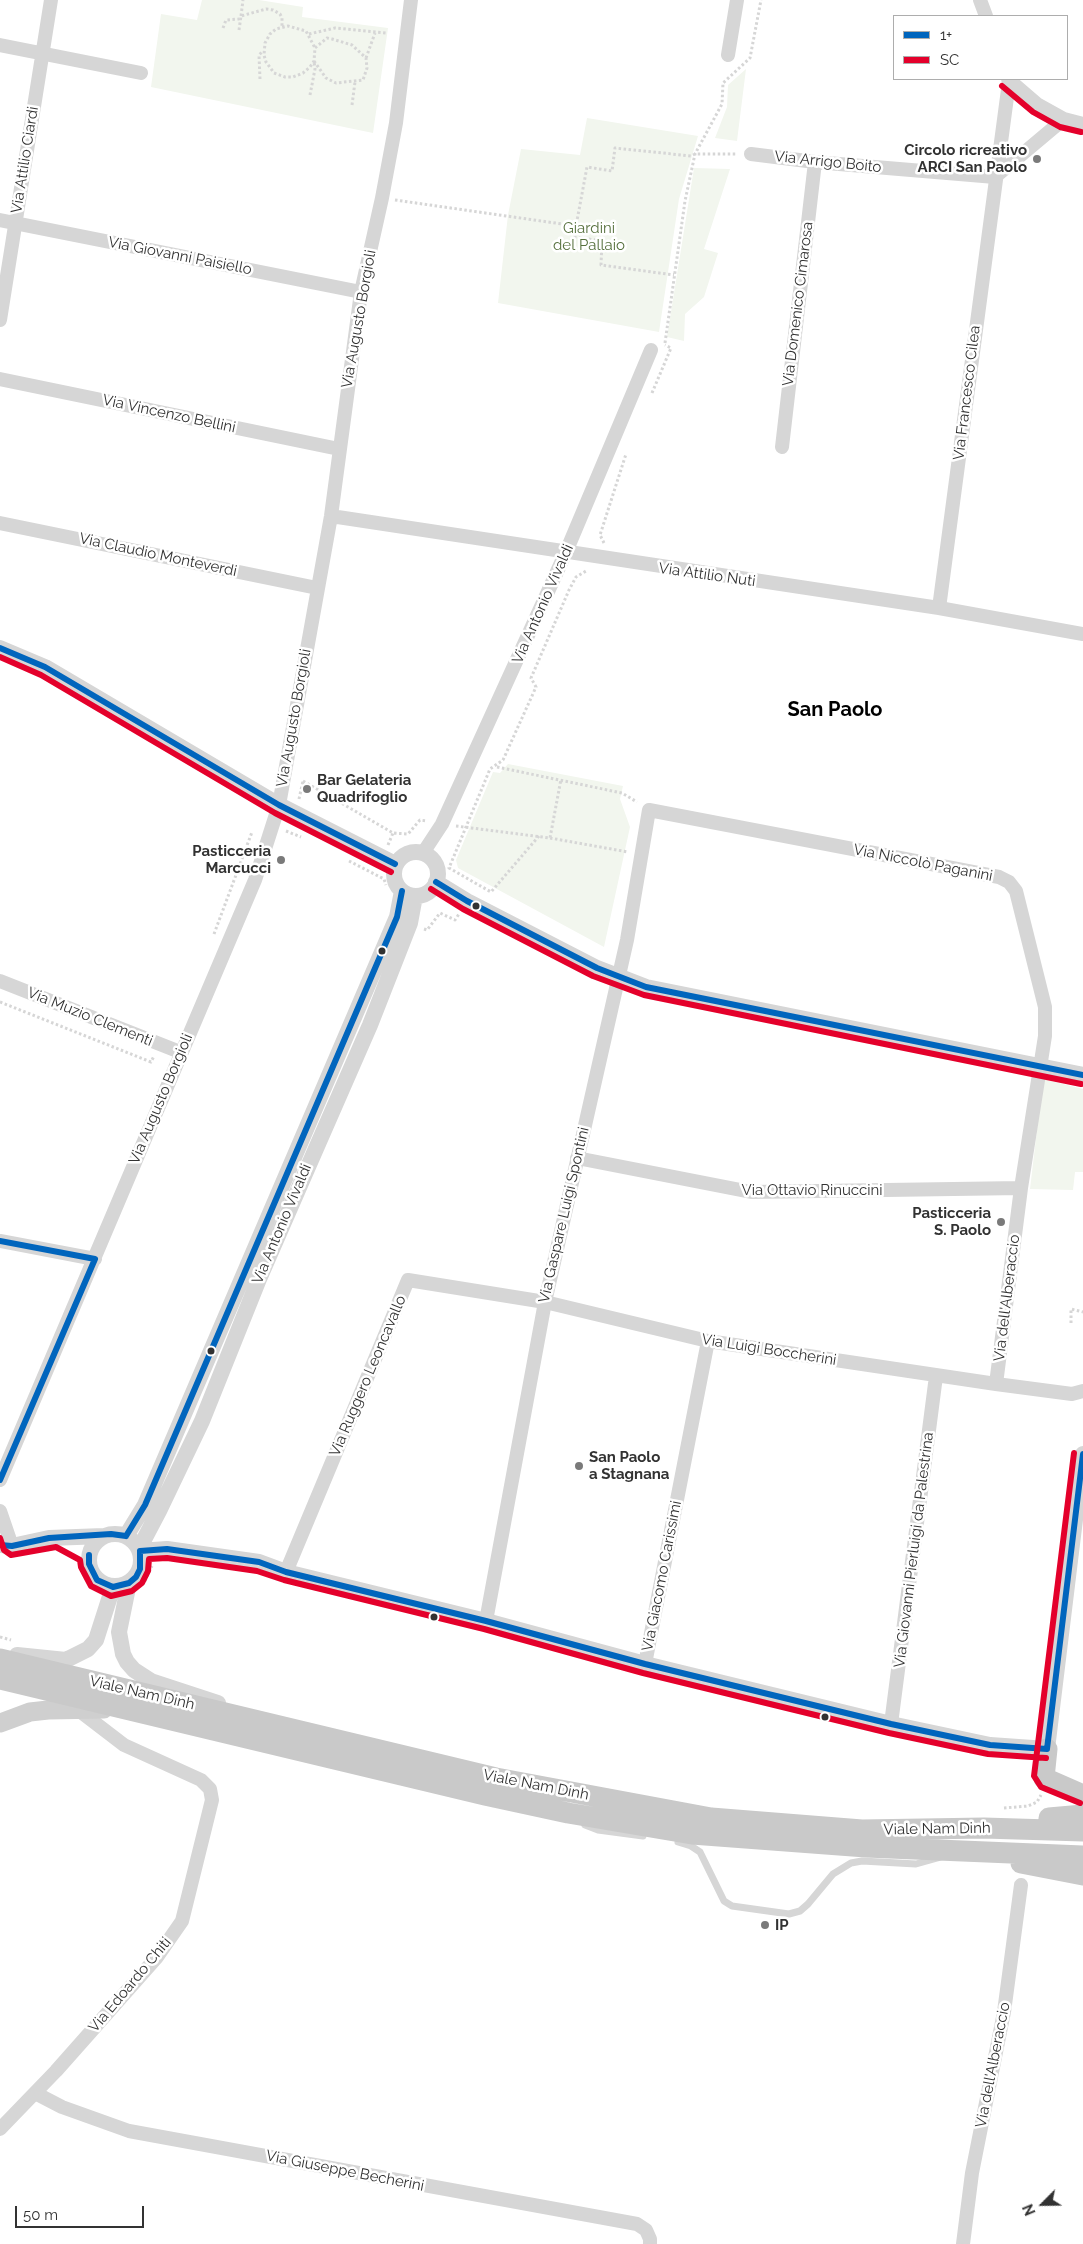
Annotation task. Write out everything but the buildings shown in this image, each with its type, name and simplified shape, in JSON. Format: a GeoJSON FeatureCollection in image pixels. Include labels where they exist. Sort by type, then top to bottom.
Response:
{"type":"FeatureCollection","features":[{"type":"Feature","properties":{"kind":"main road","name":"Viale Nam Dinh"},"geometry":{"type":"LineString","coordinates":[[0,1659],[496,1778],[711,1818],[862,1830],[984,1828],[1083,1831]]}},
{"type":"Feature","properties":{"kind":"main road","name":"Viale Nam Dinh"},"geometry":{"type":"LineString","coordinates":[[0,1679],[384,1772],[568,1813],[692,1834],[866,1847],[1083,1856]]}},
{"type":"Feature","properties":{"kind":"main road"},"geometry":{"type":"LineString","coordinates":[[0,1723],[30,1712],[77,1709],[130,1710]]}},
{"type":"Feature","properties":{"kind":"main road"},"geometry":{"type":"LineString","coordinates":[[1047,1750],[1044,1778],[1083,1795]]}},
{"type":"Feature","properties":{"kind":"main road"},"geometry":{"type":"LineString","coordinates":[[984,1828],[1083,1815]]}},
{"type":"Feature","properties":{"kind":"main road"},"geometry":{"type":"LineString","coordinates":[[990,1853],[1029,1866],[1083,1875]]}},
{"type":"Feature","properties":{"kind":"street","name":"Via Attilio Ciardi"},"geometry":{"type":"LineString","coordinates":[[0,320],[51,0]]}},
{"type":"Feature","properties":{"kind":"street","name":"Via Augusto Borgioli"},"geometry":{"type":"LineString","coordinates":[[0,1480],[95,1259],[180,1052],[255,880],[279,805],[331,516],[360,292],[382,198],[396,123],[411,0]]}},
{"type":"Feature","properties":{"kind":"street"},"geometry":{"type":"LineString","coordinates":[[728,54],[737,0]]}},
{"type":"Feature","properties":{"kind":"street"},"geometry":{"type":"LineString","coordinates":[[980,0],[986,15]]}},
{"type":"Feature","properties":{"kind":"street"},"geometry":{"type":"LineString","coordinates":[[0,45],[141,74]]}},
{"type":"Feature","properties":{"kind":"street"},"geometry":{"type":"LineString","coordinates":[[1008,80],[1036,104],[1064,118],[1083,124]]}},
{"type":"Feature","properties":{"kind":"street","name":"Via Francesco Cilea"},"geometry":{"type":"LineString","coordinates":[[940,608],[1008,80]]}},
{"type":"Feature","properties":{"kind":"street"},"geometry":{"type":"LineString","coordinates":[[995,177],[1064,118]]}},
{"type":"Feature","properties":{"kind":"street","name":"Via Arrigo Boito"},"geometry":{"type":"LineString","coordinates":[[751,154],[815,162],[995,177]]}},
{"type":"Feature","properties":{"kind":"street","name":"Via Domenico Cimarosa"},"geometry":{"type":"LineString","coordinates":[[782,447],[815,162]]}},
{"type":"Feature","properties":{"kind":"street","name":"Via Giovanni Paisiello"},"geometry":{"type":"LineString","coordinates":[[0,220],[360,292]]}},
{"type":"Feature","properties":{"kind":"street","name":"Via Antonio Vivaldi"},"geometry":{"type":"LineString","coordinates":[[423,853],[442,824],[566,552],[651,350]]}},
{"type":"Feature","properties":{"kind":"street","name":"Via Vincenzo Bellini"},"geometry":{"type":"LineString","coordinates":[[0,379],[339,449]]}},
{"type":"Feature","properties":{"kind":"street","name":"Via Attilio Nuti"},"geometry":{"type":"LineString","coordinates":[[331,516],[603,559],[940,608],[1083,634]]}},
{"type":"Feature","properties":{"kind":"street","name":"Via Claudio Monteverdi"},"geometry":{"type":"LineString","coordinates":[[0,523],[317,588]]}},
{"type":"Feature","properties":{"kind":"street"},"geometry":{"type":"LineString","coordinates":[[0,648],[45,667],[279,805],[395,864]]}},
{"type":"Feature","properties":{"kind":"street","name":"Via Gaspare Luigi Spontini"},"geometry":{"type":"LineString","coordinates":[[486,1621],[545,1302],[617,977],[627,940],[649,810]]}},
{"type":"Feature","properties":{"kind":"street","name":"Via Niccolò Paganini"},"geometry":{"type":"LineString","coordinates":[[649,810],[999,877],[1009,882],[1020,903],[1045,1007],[1045,1036],[1041,1066]]}},
{"type":"Feature","properties":{"kind":"street"},"geometry":{"type":"LineString","coordinates":[[416,851],[423,853],[435,863],[438,875],[436,882],[429,892],[409,894],[394,877],[395,864],[404,854],[416,851]]}},
{"type":"Feature","properties":{"kind":"street"},"geometry":{"type":"LineString","coordinates":[[436,882],[468,901],[617,977],[646,987],[1083,1075]]}},
{"type":"Feature","properties":{"kind":"street","name":"Via Antonio Vivaldi"},"geometry":{"type":"LineString","coordinates":[[126,1536],[145,1505],[409,894]]}},
{"type":"Feature","properties":{"kind":"street","name":"Via Antonio Vivaldi"},"geometry":{"type":"LineString","coordinates":[[140,1550],[202,1421],[259,1279],[370,1025],[410,923],[409,894]]}},
{"type":"Feature","properties":{"kind":"street","name":"Via Muzio Clementi"},"geometry":{"type":"LineString","coordinates":[[0,981],[180,1052]]}},
{"type":"Feature","properties":{"kind":"street","name":"Via dell'Alberaccio"},"geometry":{"type":"LineString","coordinates":[[996,1384],[1020,1188],[1041,1066]]}},
{"type":"Feature","properties":{"kind":"street","name":"Via Ottavio Rinuccini"},"geometry":{"type":"LineString","coordinates":[[577,1158],[751,1192],[1020,1188]]}},
{"type":"Feature","properties":{"kind":"street"},"geometry":{"type":"LineString","coordinates":[[0,1241],[95,1259]]}},
{"type":"Feature","properties":{"kind":"street","name":"Via Ruggero Leoncavallo"},"geometry":{"type":"LineString","coordinates":[[286,1572],[408,1280],[545,1302]]}},
{"type":"Feature","properties":{"kind":"street","name":"Via Luigi Boccherini"},"geometry":{"type":"LineString","coordinates":[[545,1302],[708,1342],[996,1384]]}},
{"type":"Feature","properties":{"kind":"street","name":"Via Giacomo Carissimi"},"geometry":{"type":"LineString","coordinates":[[645,1664],[708,1342]]}},
{"type":"Feature","properties":{"kind":"street","name":"Via Giovanni Pierluigi da Palestrina"},"geometry":{"type":"LineString","coordinates":[[891,1724],[936,1376]]}},
{"type":"Feature","properties":{"kind":"street"},"geometry":{"type":"LineString","coordinates":[[996,1384],[1072,1394],[1083,1391]]}},
{"type":"Feature","properties":{"kind":"street"},"geometry":{"type":"LineString","coordinates":[[140,1550],[167,1549],[259,1562],[286,1572],[486,1621],[645,1664],[891,1724],[990,1745],[1047,1750],[1078,1529],[1083,1454]]}},
{"type":"Feature","properties":{"kind":"street"},"geometry":{"type":"LineString","coordinates":[[0,1511],[6,1545],[57,1538],[111,1534],[126,1536],[140,1550],[140,1569],[121,1585],[96,1640],[77,1657],[66,1660],[54,1660],[0,1653]]}},
{"type":"Feature","properties":{"kind":"street"},"geometry":{"type":"LineString","coordinates":[[104,1536],[97,1541],[89,1555],[89,1564],[97,1580],[121,1585]]}},
{"type":"Feature","properties":{"kind":"street"},"geometry":{"type":"LineString","coordinates":[[57,1538],[89,1555]]}},
{"type":"Feature","properties":{"kind":"street"},"geometry":{"type":"LineString","coordinates":[[121,1585],[119,1632],[123,1654],[134,1670],[151,1681],[195,1694],[270,1723]]}},
{"type":"Feature","properties":{"kind":"street","name":"Via Edoardo Chiti"},"geometry":{"type":"LineString","coordinates":[[0,2129],[35,2093],[157,1957],[182,1921],[212,1800],[210,1789],[201,1780],[124,1745],[77,1709]]}},
{"type":"Feature","properties":{"kind":"street","name":"Via dell'Alberaccio"},"geometry":{"type":"LineString","coordinates":[[963,2244],[972,2173],[1004,2012],[1022,1885]]}},
{"type":"Feature","properties":{"kind":"street","name":"Via Giuseppe Becherini"},"geometry":{"type":"LineString","coordinates":[[35,2093],[62,2107],[129,2131],[637,2224],[646,2230],[650,2244]]}},
{"type":"Feature","properties":{"kind":"lane"},"geometry":{"type":"LineString","coordinates":[[568,1813],[586,1826],[598,1830],[654,1838]]}},
{"type":"Feature","properties":{"kind":"lane"},"geometry":{"type":"LineString","coordinates":[[673,1841],[691,1846],[700,1852],[724,1901],[732,1906],[789,1914],[800,1911],[833,1874],[851,1863],[862,1861],[916,1864],[928,1862],[956,1851]]}},
{"type":"Feature","properties":{"kind":"path"},"geometry":{"type":"LineString","coordinates":[[239,30],[243,0]]}},
{"type":"Feature","properties":{"kind":"path"},"geometry":{"type":"LineString","coordinates":[[664,344],[685,201],[695,154],[722,104],[723,83],[750,58],[761,0]]}},
{"type":"Feature","properties":{"kind":"path"},"geometry":{"type":"LineString","coordinates":[[223,28],[226,20],[259,10],[273,10],[282,18],[282,26]]}},
{"type":"Feature","properties":{"kind":"path"},"geometry":{"type":"LineString","coordinates":[[260,79],[259,55],[263,51],[270,34],[282,26],[301,28],[309,34],[315,48],[314,61],[316,69],[310,95]]}},
{"type":"Feature","properties":{"kind":"path"},"geometry":{"type":"LineString","coordinates":[[309,34],[335,28],[386,33]]}},
{"type":"Feature","properties":{"kind":"path"},"geometry":{"type":"LineString","coordinates":[[314,61],[326,78],[332,82],[355,82],[364,79],[366,58],[375,33]]}},
{"type":"Feature","properties":{"kind":"path"},"geometry":{"type":"LineString","coordinates":[[315,48],[327,38],[352,45],[366,58]]}},
{"type":"Feature","properties":{"kind":"path"},"geometry":{"type":"LineString","coordinates":[[263,51],[269,67],[285,77],[293,77],[304,73],[314,61]]}},
{"type":"Feature","properties":{"kind":"path"},"geometry":{"type":"LineString","coordinates":[[352,105],[355,82]]}},
{"type":"Feature","properties":{"kind":"path"},"geometry":{"type":"LineString","coordinates":[[674,275],[601,264],[602,240],[575,237],[587,168],[612,171],[615,148],[691,156],[695,154],[751,154]]}},
{"type":"Feature","properties":{"kind":"path"},"geometry":{"type":"LineString","coordinates":[[382,198],[576,226]]}},
{"type":"Feature","properties":{"kind":"path"},"geometry":{"type":"LineString","coordinates":[[651,350],[664,344]]}},
{"type":"Feature","properties":{"kind":"path"},"geometry":{"type":"LineString","coordinates":[[647,402],[671,348],[664,344]]}},
{"type":"Feature","properties":{"kind":"path"},"geometry":{"type":"LineString","coordinates":[[539,836],[491,892],[449,868],[490,769],[503,760],[536,687],[531,678],[569,590],[576,577],[585,570],[600,571],[606,546],[600,534],[628,448]]}},
{"type":"Feature","properties":{"kind":"path"},"geometry":{"type":"LineString","coordinates":[[496,766],[622,792],[649,810]]}},
{"type":"Feature","properties":{"kind":"path"},"geometry":{"type":"LineString","coordinates":[[550,838],[561,779]]}},
{"type":"Feature","properties":{"kind":"path"},"geometry":{"type":"LineString","coordinates":[[303,781],[393,833],[408,834],[420,820],[539,836],[642,853]]}},
{"type":"Feature","properties":{"kind":"path"},"geometry":{"type":"LineString","coordinates":[[211,942],[259,816],[294,836],[298,835]]}},
{"type":"Feature","properties":{"kind":"path"},"geometry":{"type":"LineString","coordinates":[[0,1002],[151,1062],[160,1045]]}},
{"type":"Feature","properties":{"kind":"path"},"geometry":{"type":"LineString","coordinates":[[1071,1323],[1070,1309],[1083,1312]]}},
{"type":"Feature","properties":{"kind":"green space"},"geometry":{"type":"Polygon","coordinates":[[[202,0],[259,0],[303,7],[302,17],[388,28],[373,133],[151,87],[161,14],[197,20],[202,0]]]}},
{"type":"Feature","properties":{"kind":"green space"},"geometry":{"type":"Polygon","coordinates":[[[746,69],[737,141],[715,138],[727,107],[728,85],[746,69]]]}},
{"type":"Feature","properties":{"kind":"green space","name":"Giardini del Pallaio"},"geometry":{"type":"Polygon","coordinates":[[[587,118],[698,136],[679,199],[659,332],[498,303],[508,215],[521,149],[580,155],[587,118]]]}},
{"type":"Feature","properties":{"kind":"green space"},"geometry":{"type":"Polygon","coordinates":[[[694,168],[730,169],[704,249],[718,253],[704,297],[685,314],[684,341],[667,337],[694,168]]]}},
{"type":"Feature","properties":{"kind":"green space"},"geometry":{"type":"Polygon","coordinates":[[[508,764],[623,786],[620,799],[630,827],[604,947],[458,868],[456,860],[493,772],[500,773],[508,764]]]}},
{"type":"Feature","properties":{"kind":"green space"},"geometry":{"type":"Polygon","coordinates":[[[1043,1079],[1083,1089],[1083,1172],[1075,1172],[1073,1190],[1030,1189],[1043,1079]]]}},
{"type":"Feature","properties":{"kind":"transit line","name":"SC"},"geometry":{"type":"LineString","coordinates":[[1002,86],[1033,112],[1060,127],[1081,132]]}},
{"type":"Feature","properties":{"kind":"transit line","name":"1+"},"geometry":{"type":"LineString","coordinates":[[0,648],[45,667],[279,805],[395,864]]}},
{"type":"Feature","properties":{"kind":"transit line","name":"SC"},"geometry":{"type":"LineString","coordinates":[[0,657],[41,675],[275,813],[391,872]]}},
{"type":"Feature","properties":{"kind":"transit line","name":"1+"},"geometry":{"type":"LineString","coordinates":[[436,882],[467,901],[597,968],[646,987],[1083,1075]]}},
{"type":"Feature","properties":{"kind":"transit line","name":"SC"},"geometry":{"type":"LineString","coordinates":[[431,889],[463,909],[593,976],[644,995],[1081,1084]]}},
{"type":"Feature","properties":{"kind":"transit line","name":"1+"},"geometry":{"type":"LineString","coordinates":[[126,1536],[145,1505],[397,917],[402,891]]}},
{"type":"Feature","properties":{"kind":"transit line","name":"1+"},"geometry":{"type":"LineString","coordinates":[[0,1241],[95,1259]]}},
{"type":"Feature","properties":{"kind":"transit line","name":"1+"},"geometry":{"type":"LineString","coordinates":[[0,1480],[95,1259]]}},
{"type":"Feature","properties":{"kind":"transit line","name":"SC"},"geometry":{"type":"LineString","coordinates":[[1074,1453],[1034,1776],[1041,1787],[1080,1803]]}},
{"type":"Feature","properties":{"kind":"transit line","name":"1+"},"geometry":{"type":"LineString","coordinates":[[1047,1749],[1083,1454]]}},
{"type":"Feature","properties":{"kind":"transit line","name":"1+"},"geometry":{"type":"LineString","coordinates":[[0,1545],[12,1546],[49,1538],[111,1534],[126,1536]]}},
{"type":"Feature","properties":{"kind":"transit line","name":"SC"},"geometry":{"type":"LineString","coordinates":[[0,1538],[4,1550],[11,1555],[56,1547],[80,1560],[81,1567],[91,1586],[111,1596],[132,1591],[142,1583],[148,1571],[149,1559],[167,1558],[257,1571],[284,1580],[484,1629],[643,1673],[889,1733],[988,1754],[1046,1758]]}},
{"type":"Feature","properties":{"kind":"transit line","name":"1+"},"geometry":{"type":"LineString","coordinates":[[140,1551],[167,1549],[259,1562],[286,1572],[486,1621],[645,1664],[891,1724],[990,1745],[1047,1749]]}},
{"type":"Feature","properties":{"kind":"transit line","name":"1+"},"geometry":{"type":"LineString","coordinates":[[89,1555],[89,1564],[97,1580],[113,1587],[129,1583],[136,1577],[140,1569],[140,1551]]}},
{"type":"Feature","properties":{"kind":"place","name":"Circolo ricreativo ARCI San Paolo"},"geometry":{"type":"Point","coordinates":[1037,159]}},
{"type":"Feature","properties":{"kind":"place","name":"Bar Gelateria Quadrifoglio"},"geometry":{"type":"Point","coordinates":[307,789]}},
{"type":"Feature","properties":{"kind":"place","name":"Pasticceria Marcucci"},"geometry":{"type":"Point","coordinates":[281,860]}},
{"type":"Feature","properties":{"kind":"place","name":"Pasticceria S. Paolo"},"geometry":{"type":"Point","coordinates":[1001,1222]}},
{"type":"Feature","properties":{"kind":"place","name":"San Paolo a Stagnana"},"geometry":{"type":"Point","coordinates":[579,1466]}},
{"type":"Feature","properties":{"kind":"place","name":"IP"},"geometry":{"type":"Point","coordinates":[765,1925]}},
{"type":"Feature","properties":{"kind":"district","name":"San Paolo"},"geometry":{"type":"Point","coordinates":[835,710]}}]}
